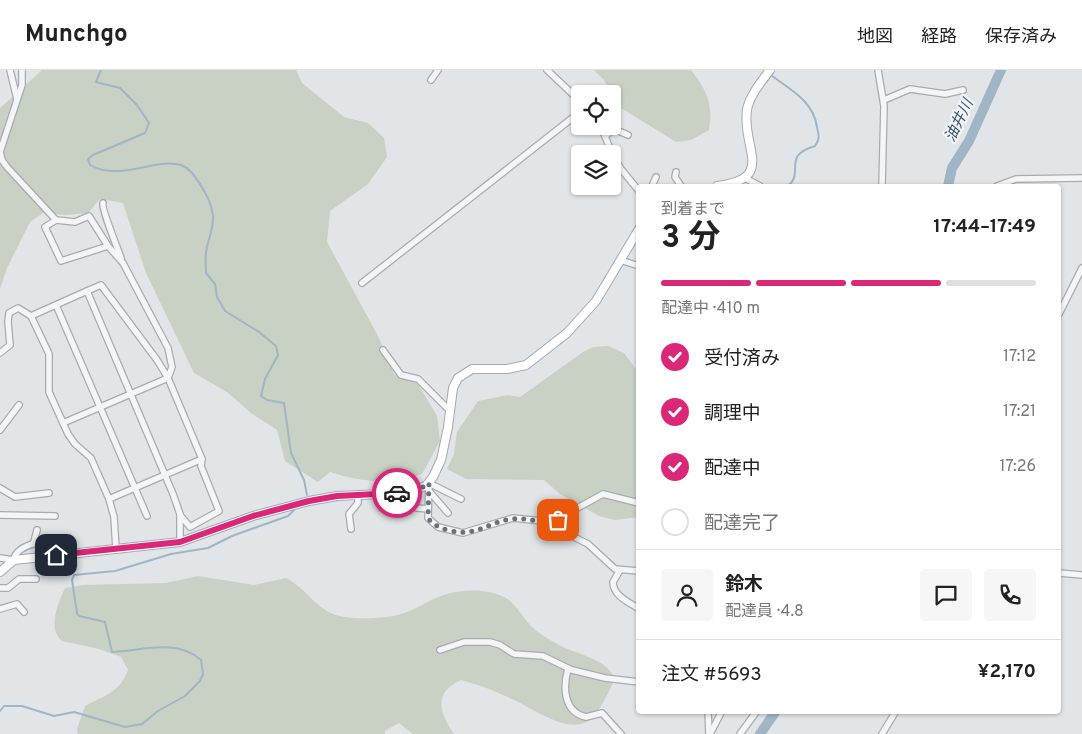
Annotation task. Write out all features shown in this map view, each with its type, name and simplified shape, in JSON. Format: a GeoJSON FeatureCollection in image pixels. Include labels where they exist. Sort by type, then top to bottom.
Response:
{"type":"FeatureCollection","features":[{"type":"Feature","properties":{"kind":"main road"},"geometry":{"type":"LineString","coordinates":[[729,184],[746,178],[751,170],[753,160],[747,126],[747,109],[769,72]]}},
{"type":"Feature","properties":{"kind":"main road"},"geometry":{"type":"LineString","coordinates":[[0,572],[14,560],[180,542],[253,516],[325,498],[358,494],[404,493],[418,490],[429,483],[441,460],[453,388],[464,373],[472,369],[514,368],[535,359],[567,333],[589,310],[636,234]]}},
{"type":"Feature","properties":{"kind":"street"},"geometry":{"type":"LineString","coordinates":[[10,70],[15,84],[17,101]]}},
{"type":"Feature","properties":{"kind":"street"},"geometry":{"type":"LineString","coordinates":[[22,70],[22,85],[1,142],[2,160],[56,220]]}},
{"type":"Feature","properties":{"kind":"street"},"geometry":{"type":"LineString","coordinates":[[431,80],[438,70]]}},
{"type":"Feature","properties":{"kind":"street"},"geometry":{"type":"LineString","coordinates":[[547,70],[571,92]]}},
{"type":"Feature","properties":{"kind":"street"},"geometry":{"type":"LineString","coordinates":[[878,70],[884,100],[882,184]]}},
{"type":"Feature","properties":{"kind":"street"},"geometry":{"type":"LineString","coordinates":[[884,100],[910,89],[945,94],[963,90]]}},
{"type":"Feature","properties":{"kind":"street"},"geometry":{"type":"LineString","coordinates":[[362,283],[571,119]]}},
{"type":"Feature","properties":{"kind":"street"},"geometry":{"type":"LineString","coordinates":[[609,145],[606,136],[614,129],[628,135]]}},
{"type":"Feature","properties":{"kind":"street"},"geometry":{"type":"LineString","coordinates":[[621,166],[636,186]]}},
{"type":"Feature","properties":{"kind":"street"},"geometry":{"type":"LineString","coordinates":[[676,172],[675,177],[680,184]]}},
{"type":"Feature","properties":{"kind":"street"},"geometry":{"type":"LineString","coordinates":[[653,184],[656,177]]}},
{"type":"Feature","properties":{"kind":"street"},"geometry":{"type":"LineString","coordinates":[[746,178],[756,184]]}},
{"type":"Feature","properties":{"kind":"street"},"geometry":{"type":"LineString","coordinates":[[1002,184],[1016,179],[1082,178]]}},
{"type":"Feature","properties":{"kind":"street"},"geometry":{"type":"LineString","coordinates":[[63,423],[168,378],[172,366],[168,348],[121,258],[112,230],[102,208],[103,203]]}},
{"type":"Feature","properties":{"kind":"street"},"geometry":{"type":"LineString","coordinates":[[108,246],[61,261],[45,227],[56,220],[75,222],[89,216],[108,246],[121,258]]}},
{"type":"Feature","properties":{"kind":"street"},"geometry":{"type":"LineString","coordinates":[[620,260],[636,265]]}},
{"type":"Feature","properties":{"kind":"street"},"geometry":{"type":"LineString","coordinates":[[1061,310],[1082,268]]}},
{"type":"Feature","properties":{"kind":"street"},"geometry":{"type":"LineString","coordinates":[[30,316],[56,305],[87,291],[101,285],[157,360],[168,378],[202,459],[201,466],[219,511],[190,527],[180,514],[165,474],[87,291]]}},
{"type":"Feature","properties":{"kind":"street"},"geometry":{"type":"LineString","coordinates":[[56,305],[147,516]]}},
{"type":"Feature","properties":{"kind":"street"},"geometry":{"type":"LineString","coordinates":[[0,353],[10,345],[9,313],[18,308],[30,316],[49,354],[49,392],[63,423],[74,444],[92,458],[109,499],[114,517],[116,549]]}},
{"type":"Feature","properties":{"kind":"street"},"geometry":{"type":"LineString","coordinates":[[383,350],[401,375],[418,379],[450,412]]}},
{"type":"Feature","properties":{"kind":"street"},"geometry":{"type":"LineString","coordinates":[[0,430],[18,406]]}},
{"type":"Feature","properties":{"kind":"street"},"geometry":{"type":"LineString","coordinates":[[109,499],[202,459]]}},
{"type":"Feature","properties":{"kind":"street"},"geometry":{"type":"LineString","coordinates":[[461,499],[429,483],[428,518],[434,524],[458,533],[477,531],[513,518],[550,522],[603,494],[636,502]]}},
{"type":"Feature","properties":{"kind":"street"},"geometry":{"type":"LineString","coordinates":[[0,488],[15,496],[49,493]]}},
{"type":"Feature","properties":{"kind":"street"},"geometry":{"type":"LineString","coordinates":[[429,491],[448,513]]}},
{"type":"Feature","properties":{"kind":"street"},"geometry":{"type":"LineString","coordinates":[[351,529],[349,514],[358,503],[358,494]]}},
{"type":"Feature","properties":{"kind":"street"},"geometry":{"type":"LineString","coordinates":[[417,508],[428,509]]}},
{"type":"Feature","properties":{"kind":"street"},"geometry":{"type":"LineString","coordinates":[[180,514],[180,542]]}},
{"type":"Feature","properties":{"kind":"street"},"geometry":{"type":"LineString","coordinates":[[0,515],[55,516]]}},
{"type":"Feature","properties":{"kind":"street"},"geometry":{"type":"LineString","coordinates":[[550,522],[556,528],[588,544],[608,564],[620,570],[636,571]]}},
{"type":"Feature","properties":{"kind":"street"},"geometry":{"type":"LineString","coordinates":[[34,542],[37,530]]}},
{"type":"Feature","properties":{"kind":"street"},"geometry":{"type":"LineString","coordinates":[[0,558],[14,560],[16,554],[34,542],[55,539]]}},
{"type":"Feature","properties":{"kind":"street"},"geometry":{"type":"LineString","coordinates":[[620,570],[613,582],[614,589],[636,607]]}},
{"type":"Feature","properties":{"kind":"street"},"geometry":{"type":"LineString","coordinates":[[1061,573],[1082,575]]}},
{"type":"Feature","properties":{"kind":"street"},"geometry":{"type":"LineString","coordinates":[[0,588],[8,588],[19,579],[30,582],[36,579]]}},
{"type":"Feature","properties":{"kind":"street"},"geometry":{"type":"LineString","coordinates":[[0,609],[18,604],[24,612]]}},
{"type":"Feature","properties":{"kind":"street"},"geometry":{"type":"LineString","coordinates":[[440,650],[464,642],[490,642],[500,645],[514,654],[543,656],[568,669],[605,678],[636,682]]}},
{"type":"Feature","properties":{"kind":"street"},"geometry":{"type":"LineString","coordinates":[[568,669],[564,689],[566,697],[574,710],[586,717],[602,713],[622,734]]}},
{"type":"Feature","properties":{"kind":"street"},"geometry":{"type":"LineString","coordinates":[[708,714],[710,734]]}},
{"type":"Feature","properties":{"kind":"street"},"geometry":{"type":"LineString","coordinates":[[710,734],[720,714]]}},
{"type":"Feature","properties":{"kind":"street"},"geometry":{"type":"LineString","coordinates":[[740,734],[755,714]]}},
{"type":"Feature","properties":{"kind":"street"},"geometry":{"type":"LineString","coordinates":[[882,734],[894,714]]}},
{"type":"Feature","properties":{"kind":"green space"},"geometry":{"type":"Polygon","coordinates":[[[42,70],[296,70],[302,83],[344,117],[368,123],[384,138],[387,157],[368,184],[330,211],[327,242],[378,336],[394,374],[418,384],[437,416],[440,441],[422,474],[386,481],[376,481],[330,472],[318,482],[285,461],[277,430],[251,413],[227,392],[194,373],[146,273],[123,203],[100,199],[88,213],[66,215],[43,213],[30,222],[7,268],[0,289],[0,108],[42,70]]]}},
{"type":"Feature","properties":{"kind":"green space"},"geometry":{"type":"Polygon","coordinates":[[[594,70],[691,70],[708,98],[710,113],[709,130],[691,140],[676,142],[621,108],[621,85],[607,85],[594,70]]]}},
{"type":"Feature","properties":{"kind":"green space"},"geometry":{"type":"Polygon","coordinates":[[[608,346],[624,353],[636,369],[636,517],[615,520],[599,516],[560,494],[544,480],[466,479],[447,469],[454,454],[457,432],[478,401],[508,395],[520,397],[583,352],[593,347],[608,346]]]}},
{"type":"Feature","properties":{"kind":"green space"},"geometry":{"type":"Polygon","coordinates":[[[198,576],[254,585],[286,578],[327,611],[335,615],[358,618],[395,616],[436,598],[461,591],[471,590],[498,594],[509,600],[531,626],[541,634],[559,645],[599,662],[611,672],[615,679],[596,713],[588,721],[580,724],[571,724],[551,719],[482,686],[461,680],[446,691],[441,704],[445,718],[454,734],[413,734],[399,723],[385,731],[385,734],[78,734],[77,729],[85,706],[116,688],[128,670],[121,657],[99,649],[62,641],[58,636],[55,629],[55,616],[65,588],[83,585],[166,583],[198,576]]]}},
{"type":"Feature","properties":{"kind":"waterway"},"geometry":{"type":"LineString","coordinates":[[101,70],[96,82],[120,88],[137,105],[149,123],[145,133],[93,155],[88,159],[90,165],[101,170],[113,171],[172,163],[184,166],[190,170],[200,184],[210,203],[213,216],[206,253],[206,273],[215,284],[217,297],[225,311],[259,332],[276,346],[278,355],[265,379],[261,396],[267,400],[284,403],[291,453],[304,480],[307,495]]}},
{"type":"Feature","properties":{"kind":"waterway","name":"油井川"},"geometry":{"type":"LineString","coordinates":[[948,184],[952,168],[969,141],[1001,70]]}},
{"type":"Feature","properties":{"kind":"waterway"},"geometry":{"type":"LineString","coordinates":[[771,75],[800,96],[806,103],[815,118],[818,133],[815,146],[799,154],[796,159],[795,175],[790,184]]}},
{"type":"Feature","properties":{"kind":"waterway"},"geometry":{"type":"LineString","coordinates":[[0,711],[4,706],[22,706],[54,716],[74,712],[125,727],[142,724],[158,711],[185,696],[200,681],[203,674],[201,660],[181,649],[170,648],[158,647],[112,652],[105,622],[79,616],[77,613],[72,580],[74,575],[115,571],[171,554],[208,548],[232,536],[288,516],[294,510]]}},
{"type":"Feature","properties":{"kind":"waterway","name":"油井川"},"geometry":{"type":"LineString","coordinates":[[760,734],[774,714]]}},
{"type":"Feature","properties":{"kind":"way so far"},"geometry":{"type":"LineString","coordinates":[[397,493],[418,490],[429,483],[428,518],[438,527],[458,533],[477,531],[513,518],[547,522],[558,520]]}},
{"type":"Feature","properties":{"kind":"route"},"geometry":{"type":"LineString","coordinates":[[56,555],[180,542],[253,516],[309,501],[337,496],[397,493]]}}]}
